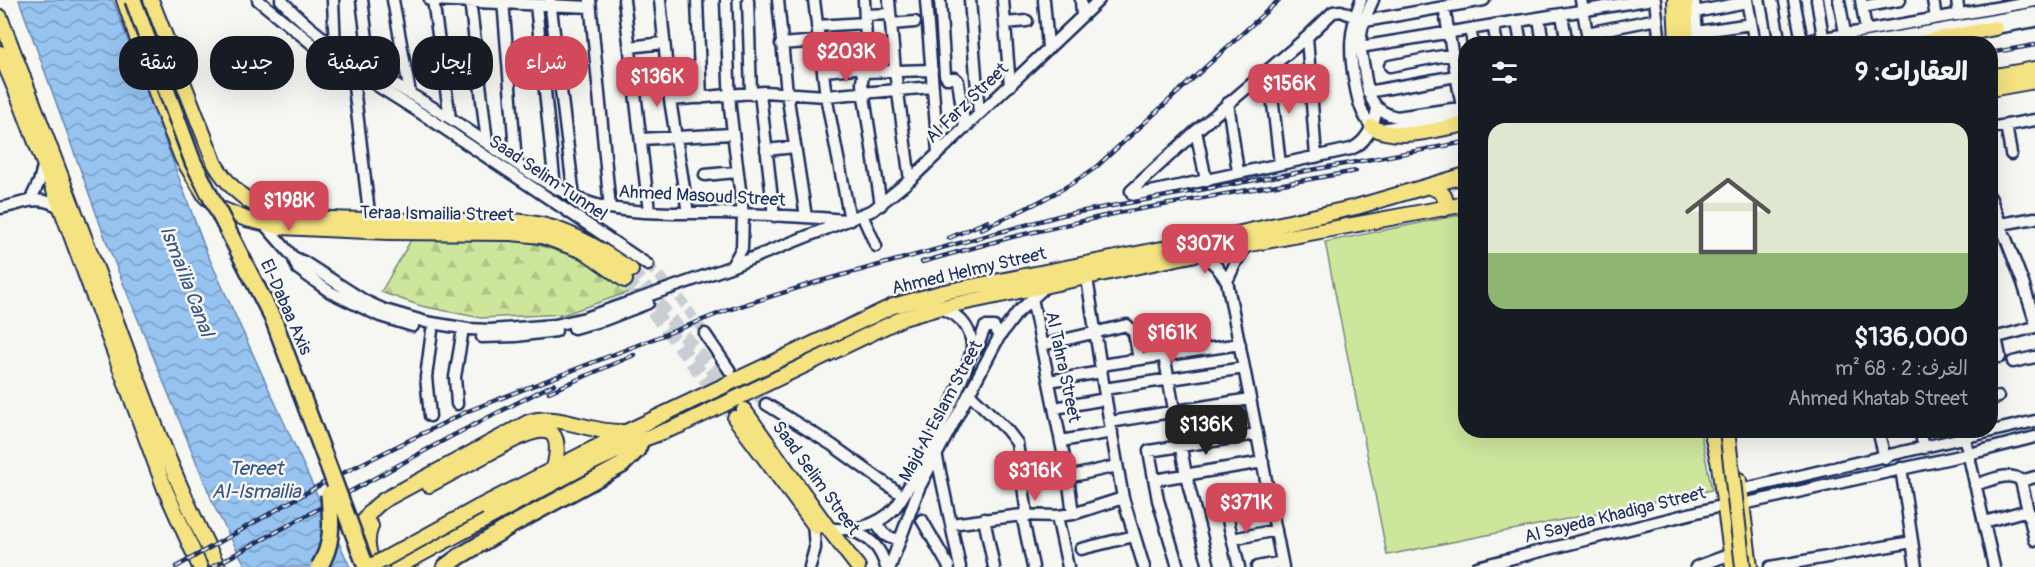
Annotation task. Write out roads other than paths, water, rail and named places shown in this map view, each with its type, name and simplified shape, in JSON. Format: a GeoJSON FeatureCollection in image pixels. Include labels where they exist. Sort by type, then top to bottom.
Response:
{"type":"FeatureCollection","features":[{"type":"Feature","properties":{"kind":"highway","name":"El-Dabaa Axis"},"geometry":{"type":"LineString","coordinates":[[133,0],[193,162],[274,321],[366,567]]}},
{"type":"Feature","properties":{"kind":"highway"},"geometry":{"type":"LineString","coordinates":[[161,90],[192,176],[265,323],[356,567]]}},
{"type":"Feature","properties":{"kind":"highway"},"geometry":{"type":"LineString","coordinates":[[445,567],[460,555],[616,468],[633,456],[641,440]]}},
{"type":"Feature","properties":{"kind":"highway"},"geometry":{"type":"LineString","coordinates":[[319,567],[327,553],[331,538],[329,494]]}},
{"type":"Feature","properties":{"kind":"main road","name":"Teraa Ismailia Street"},"geometry":{"type":"LineString","coordinates":[[124,0],[137,36]]}},
{"type":"Feature","properties":{"kind":"main road","name":"Teraa Ismailia Street"},"geometry":{"type":"LineString","coordinates":[[151,0],[210,153],[220,173],[235,190],[253,204],[284,216],[369,221],[509,221],[543,225],[590,243],[628,275],[557,240],[527,234],[388,232],[265,225],[233,214],[219,208],[206,197],[196,183],[170,132],[156,90]]}},
{"type":"Feature","properties":{"kind":"main road"},"geometry":{"type":"LineString","coordinates":[[1675,0],[1677,36]]}},
{"type":"Feature","properties":{"kind":"main road"},"geometry":{"type":"LineString","coordinates":[[1685,0],[1687,36]]}},
{"type":"Feature","properties":{"kind":"main road"},"geometry":{"type":"LineString","coordinates":[[0,17],[43,124],[164,450],[218,567]]}},
{"type":"Feature","properties":{"kind":"main road"},"geometry":{"type":"LineString","coordinates":[[1954,36],[1995,28]]}},
{"type":"Feature","properties":{"kind":"main road"},"geometry":{"type":"LineString","coordinates":[[0,53],[20,98],[165,489],[200,567]]}},
{"type":"Feature","properties":{"kind":"main road"},"geometry":{"type":"LineString","coordinates":[[1998,76],[2035,69]]}},
{"type":"Feature","properties":{"kind":"main road"},"geometry":{"type":"LineString","coordinates":[[1998,88],[2035,81]]}},
{"type":"Feature","properties":{"kind":"main road"},"geometry":{"type":"LineString","coordinates":[[1372,127],[1385,134],[1402,135],[1458,125]]}},
{"type":"Feature","properties":{"kind":"main road","name":"Ahmed Helmy Street"},"geometry":{"type":"LineString","coordinates":[[366,567],[626,432],[893,306],[944,292],[1223,237],[1334,212],[1458,177]]}},
{"type":"Feature","properties":{"kind":"main road"},"geometry":{"type":"LineString","coordinates":[[1428,186],[1444,195],[1446,200],[1444,209]]}},
{"type":"Feature","properties":{"kind":"main road","name":"Ahmed Helmy Street"},"geometry":{"type":"LineString","coordinates":[[397,567],[585,466],[641,440],[681,425],[903,318],[938,308],[1201,254],[1458,206]]}},
{"type":"Feature","properties":{"kind":"main road","name":"Saad Selim Street"},"geometry":{"type":"LineString","coordinates":[[847,567],[813,522],[740,414],[858,567]]}},
{"type":"Feature","properties":{"kind":"main road"},"geometry":{"type":"LineString","coordinates":[[366,567],[358,553],[360,532],[363,522],[376,506],[483,445],[539,419],[550,419],[600,431],[626,432]]}},
{"type":"Feature","properties":{"kind":"main road"},"geometry":{"type":"LineString","coordinates":[[375,567],[368,552],[368,536],[373,521],[390,506],[531,432],[544,431],[555,437],[558,447],[554,468]]}},
{"type":"Feature","properties":{"kind":"main road"},"geometry":{"type":"LineString","coordinates":[[1713,438],[1719,465],[1731,555]]}},
{"type":"Feature","properties":{"kind":"main road"},"geometry":{"type":"LineString","coordinates":[[1719,438],[1719,465]]}},
{"type":"Feature","properties":{"kind":"main road"},"geometry":{"type":"LineString","coordinates":[[1728,438],[1743,567]]}},
{"type":"Feature","properties":{"kind":"main road"},"geometry":{"type":"LineString","coordinates":[[1734,438],[1750,567]]}},
{"type":"Feature","properties":{"kind":"main road"},"geometry":{"type":"LineString","coordinates":[[1731,555],[1746,540]]}},
{"type":"Feature","properties":{"kind":"street","name":"Saad Selim Tunnel"},"geometry":{"type":"LineString","coordinates":[[258,0],[306,39]]}},
{"type":"Feature","properties":{"kind":"street","name":"Ahmed Masoud Street"},"geometry":{"type":"LineString","coordinates":[[281,0],[320,36]]}},
{"type":"Feature","properties":{"kind":"street"},"geometry":{"type":"LineString","coordinates":[[333,0],[334,36]]}},
{"type":"Feature","properties":{"kind":"street"},"geometry":{"type":"LineString","coordinates":[[362,0],[367,36]]}},
{"type":"Feature","properties":{"kind":"street"},"geometry":{"type":"LineString","coordinates":[[393,0],[410,93]]}},
{"type":"Feature","properties":{"kind":"street"},"geometry":{"type":"LineString","coordinates":[[450,118],[432,0],[536,5],[590,4],[610,208]]}},
{"type":"Feature","properties":{"kind":"street"},"geometry":{"type":"LineString","coordinates":[[624,0],[649,211]]}},
{"type":"Feature","properties":{"kind":"street"},"geometry":{"type":"LineString","coordinates":[[660,0],[670,100],[688,213]]}},
{"type":"Feature","properties":{"kind":"street"},"geometry":{"type":"LineString","coordinates":[[697,0],[701,98]]}},
{"type":"Feature","properties":{"kind":"street"},"geometry":{"type":"LineString","coordinates":[[265,225],[302,272],[340,299],[380,316],[432,331],[462,335],[516,336],[588,325],[718,277],[731,269],[742,248],[743,214],[732,134],[726,0]]}},
{"type":"Feature","properties":{"kind":"street"},"geometry":{"type":"LineString","coordinates":[[748,0],[755,93],[766,150],[774,216]]}},
{"type":"Feature","properties":{"kind":"street"},"geometry":{"type":"LineString","coordinates":[[778,0],[787,93],[806,217]]}},
{"type":"Feature","properties":{"kind":"street"},"geometry":{"type":"LineString","coordinates":[[814,0],[826,96],[850,220]]}},
{"type":"Feature","properties":{"kind":"street"},"geometry":{"type":"LineString","coordinates":[[864,0],[863,93],[880,205]]}},
{"type":"Feature","properties":{"kind":"street"},"geometry":{"type":"LineString","coordinates":[[889,0],[897,90],[910,180]]}},
{"type":"Feature","properties":{"kind":"street"},"geometry":{"type":"LineString","coordinates":[[926,0],[938,153]]}},
{"type":"Feature","properties":{"kind":"street"},"geometry":{"type":"LineString","coordinates":[[940,0],[945,75],[947,78],[955,78],[958,81],[964,128]]}},
{"type":"Feature","properties":{"kind":"street"},"geometry":{"type":"LineString","coordinates":[[970,0],[979,114]]}},
{"type":"Feature","properties":{"kind":"street"},"geometry":{"type":"LineString","coordinates":[[1003,0],[1010,86]]}},
{"type":"Feature","properties":{"kind":"street"},"geometry":{"type":"LineString","coordinates":[[1044,0],[1048,47]]}},
{"type":"Feature","properties":{"kind":"street"},"geometry":{"type":"LineString","coordinates":[[1081,0],[1082,16]]}},
{"type":"Feature","properties":{"kind":"street","name":"Al Farz Street"},"geometry":{"type":"LineString","coordinates":[[732,266],[850,220],[880,205],[910,180],[1099,0]]}},
{"type":"Feature","properties":{"kind":"street"},"geometry":{"type":"LineString","coordinates":[[1361,0],[1360,47],[1368,92],[1377,109],[1386,114],[1404,117],[1458,111]]}},
{"type":"Feature","properties":{"kind":"street"},"geometry":{"type":"LineString","coordinates":[[1373,0],[1351,34],[1350,57],[1364,118],[1372,127],[1388,128],[1458,111]]}},
{"type":"Feature","properties":{"kind":"street"},"geometry":{"type":"LineString","coordinates":[[1377,109],[1372,127],[1357,146],[1316,157],[1135,195],[1131,193],[1131,189],[1333,12],[1341,11],[1359,19],[1484,0]]}},
{"type":"Feature","properties":{"kind":"street"},"geometry":{"type":"LineString","coordinates":[[1360,47],[1562,15],[1582,6],[1647,0]]}},
{"type":"Feature","properties":{"kind":"street"},"geometry":{"type":"LineString","coordinates":[[1655,0],[1659,36]]}},
{"type":"Feature","properties":{"kind":"street"},"geometry":{"type":"LineString","coordinates":[[1772,0],[1779,36]]}},
{"type":"Feature","properties":{"kind":"street"},"geometry":{"type":"LineString","coordinates":[[1794,0],[1801,36]]}},
{"type":"Feature","properties":{"kind":"street"},"geometry":{"type":"LineString","coordinates":[[1816,0],[1823,36]]}},
{"type":"Feature","properties":{"kind":"street"},"geometry":{"type":"LineString","coordinates":[[1839,0],[1845,33]]}},
{"type":"Feature","properties":{"kind":"street"},"geometry":{"type":"LineString","coordinates":[[1866,30],[1862,3],[1900,0]]}},
{"type":"Feature","properties":{"kind":"street"},"geometry":{"type":"LineString","coordinates":[[1933,0],[1936,18]]}},
{"type":"Feature","properties":{"kind":"street"},"geometry":{"type":"LineString","coordinates":[[1957,0],[1959,15]]}},
{"type":"Feature","properties":{"kind":"street"},"geometry":{"type":"LineString","coordinates":[[1976,0],[1977,12]]}},
{"type":"Feature","properties":{"kind":"street"},"geometry":{"type":"LineString","coordinates":[[470,1],[487,142]]}},
{"type":"Feature","properties":{"kind":"street"},"geometry":{"type":"LineString","coordinates":[[1697,36],[1694,6],[1747,1],[1753,36]]}},
{"type":"Feature","properties":{"kind":"street"},"geometry":{"type":"LineString","coordinates":[[1828,36],[1977,12],[2004,4],[2028,1]]}},
{"type":"Feature","properties":{"kind":"street"},"geometry":{"type":"LineString","coordinates":[[503,2],[516,162]]}},
{"type":"Feature","properties":{"kind":"street"},"geometry":{"type":"LineString","coordinates":[[550,3],[574,197]]}},
{"type":"Feature","properties":{"kind":"street"},"geometry":{"type":"LineString","coordinates":[[536,5],[555,187]]}},
{"type":"Feature","properties":{"kind":"street"},"geometry":{"type":"LineString","coordinates":[[1582,6],[1588,36]]}},
{"type":"Feature","properties":{"kind":"street"},"geometry":{"type":"LineString","coordinates":[[1444,7],[1458,84]]}},
{"type":"Feature","properties":{"kind":"street"},"geometry":{"type":"LineString","coordinates":[[1903,36],[2035,13]]}},
{"type":"Feature","properties":{"kind":"street"},"geometry":{"type":"LineString","coordinates":[[1562,15],[1566,36]]}},
{"type":"Feature","properties":{"kind":"street"},"geometry":{"type":"LineString","coordinates":[[1539,18],[1542,36]]}},
{"type":"Feature","properties":{"kind":"street"},"geometry":{"type":"LineString","coordinates":[[818,26],[865,19],[915,22]]}},
{"type":"Feature","properties":{"kind":"street"},"geometry":{"type":"LineString","coordinates":[[1595,36],[1657,19]]}},
{"type":"Feature","properties":{"kind":"street"},"geometry":{"type":"LineString","coordinates":[[1005,23],[1027,21]]}},
{"type":"Feature","properties":{"kind":"street"},"geometry":{"type":"LineString","coordinates":[[1517,21],[1520,36]]}},
{"type":"Feature","properties":{"kind":"street"},"geometry":{"type":"LineString","coordinates":[[1995,28],[2035,21]]}},
{"type":"Feature","properties":{"kind":"street"},"geometry":{"type":"LineString","coordinates":[[1697,32],[1751,24]]}},
{"type":"Feature","properties":{"kind":"street"},"geometry":{"type":"LineString","coordinates":[[1493,25],[1495,36]]}},
{"type":"Feature","properties":{"kind":"street"},"geometry":{"type":"LineString","coordinates":[[1470,29],[1471,36]]}},
{"type":"Feature","properties":{"kind":"street"},"geometry":{"type":"LineString","coordinates":[[1307,37],[1316,157]]}},
{"type":"Feature","properties":{"kind":"street"},"geometry":{"type":"LineString","coordinates":[[781,44],[819,41]]}},
{"type":"Feature","properties":{"kind":"street"},"geometry":{"type":"LineString","coordinates":[[630,47],[663,43]]}},
{"type":"Feature","properties":{"kind":"street"},"geometry":{"type":"LineString","coordinates":[[1390,66],[1453,54]]}},
{"type":"Feature","properties":{"kind":"street"},"geometry":{"type":"LineString","coordinates":[[824,71],[932,70]]}},
{"type":"Feature","properties":{"kind":"street"},"geometry":{"type":"LineString","coordinates":[[1269,70],[1280,164]]}},
{"type":"Feature","properties":{"kind":"street"},"geometry":{"type":"LineString","coordinates":[[1368,92],[1456,76]]}},
{"type":"Feature","properties":{"kind":"street","name":"Ahmed Masoud Street"},"geometry":{"type":"LineString","coordinates":[[400,87],[555,187],[574,197],[610,208],[850,220]]}},
{"type":"Feature","properties":{"kind":"street"},"geometry":{"type":"LineString","coordinates":[[670,100],[755,93],[826,96],[933,87]]}},
{"type":"Feature","properties":{"kind":"street"},"geometry":{"type":"LineString","coordinates":[[354,90],[369,221]]}},
{"type":"Feature","properties":{"kind":"street","name":"Saad Selim Tunnel"},"geometry":{"type":"LineString","coordinates":[[384,90],[648,265]]}},
{"type":"Feature","properties":{"kind":"street"},"geometry":{"type":"LineString","coordinates":[[1228,103],[1238,172]]}},
{"type":"Feature","properties":{"kind":"street"},"geometry":{"type":"LineString","coordinates":[[430,119],[436,109]]}},
{"type":"Feature","properties":{"kind":"street"},"geometry":{"type":"LineString","coordinates":[[1998,126],[2035,120]]}},
{"type":"Feature","properties":{"kind":"street"},"geometry":{"type":"LineString","coordinates":[[2006,125],[2011,154]]}},
{"type":"Feature","properties":{"kind":"street"},"geometry":{"type":"LineString","coordinates":[[1196,131],[1206,180]]}},
{"type":"Feature","properties":{"kind":"street"},"geometry":{"type":"LineString","coordinates":[[641,139],[732,134]]}},
{"type":"Feature","properties":{"kind":"street"},"geometry":{"type":"LineString","coordinates":[[766,150],[795,147]]}},
{"type":"Feature","properties":{"kind":"street"},"geometry":{"type":"LineString","coordinates":[[31,199],[44,163]]}},
{"type":"Feature","properties":{"kind":"street"},"geometry":{"type":"LineString","coordinates":[[705,175],[736,172]]}},
{"type":"Feature","properties":{"kind":"street"},"geometry":{"type":"LineString","coordinates":[[0,208],[31,199],[50,202],[61,208]]}},
{"type":"Feature","properties":{"kind":"street"},"geometry":{"type":"LineString","coordinates":[[862,215],[876,246]]}},
{"type":"Feature","properties":{"kind":"street"},"geometry":{"type":"LineString","coordinates":[[1998,225],[2035,218]]}},
{"type":"Feature","properties":{"kind":"street"},"geometry":{"type":"LineString","coordinates":[[1998,232],[2032,300],[2035,321]]}},
{"type":"Feature","properties":{"kind":"street"},"geometry":{"type":"LineString","coordinates":[[1227,281],[1247,245]]}},
{"type":"Feature","properties":{"kind":"street"},"geometry":{"type":"LineString","coordinates":[[1201,254],[1216,266],[1227,281],[1283,565],[1257,567]]}},
{"type":"Feature","properties":{"kind":"street"},"geometry":{"type":"LineString","coordinates":[[292,257],[304,262],[346,291],[385,310],[447,327],[490,330],[555,325],[585,318],[732,266]]}},
{"type":"Feature","properties":{"kind":"street"},"geometry":{"type":"LineString","coordinates":[[1087,278],[1123,498],[1143,567]]}},
{"type":"Feature","properties":{"kind":"street","name":"Majd Al Eslam Street"},"geometry":{"type":"LineString","coordinates":[[888,567],[919,488],[999,337],[1010,321],[1046,286]]}},
{"type":"Feature","properties":{"kind":"street","name":"Al Tahra Street"},"geometry":{"type":"LineString","coordinates":[[1032,298],[1055,408],[1073,514]]}},
{"type":"Feature","properties":{"kind":"street","name":"Majd Al Eslam Street"},"geometry":{"type":"LineString","coordinates":[[828,528],[848,530],[878,521],[892,511],[905,496],[957,391],[972,353],[969,333],[962,321],[951,312],[938,308]]}},
{"type":"Feature","properties":{"kind":"street"},"geometry":{"type":"LineString","coordinates":[[972,353],[977,348],[982,331],[987,326],[995,328],[999,337]]}},
{"type":"Feature","properties":{"kind":"street"},"geometry":{"type":"LineString","coordinates":[[1042,345],[1130,326],[1134,333],[1139,359]]}},
{"type":"Feature","properties":{"kind":"street"},"geometry":{"type":"LineString","coordinates":[[1998,337],[2035,327]]}},
{"type":"Feature","properties":{"kind":"street"},"geometry":{"type":"LineString","coordinates":[[429,416],[426,377],[432,331]]}},
{"type":"Feature","properties":{"kind":"street"},"geometry":{"type":"LineString","coordinates":[[705,334],[730,371]]}},
{"type":"Feature","properties":{"kind":"street"},"geometry":{"type":"LineString","coordinates":[[457,404],[455,377],[462,335]]}},
{"type":"Feature","properties":{"kind":"street"},"geometry":{"type":"LineString","coordinates":[[1049,381],[1139,359],[1239,344]]}},
{"type":"Feature","properties":{"kind":"street"},"geometry":{"type":"LineString","coordinates":[[1998,352],[2000,357]]}},
{"type":"Feature","properties":{"kind":"street"},"geometry":{"type":"LineString","coordinates":[[1164,355],[1185,475],[1209,567]]}},
{"type":"Feature","properties":{"kind":"street"},"geometry":{"type":"LineString","coordinates":[[2013,362],[2035,357]]}},
{"type":"Feature","properties":{"kind":"street"},"geometry":{"type":"LineString","coordinates":[[1055,408],[1168,379],[1244,368]]}},
{"type":"Feature","properties":{"kind":"street"},"geometry":{"type":"LineString","coordinates":[[969,393],[1017,443],[1025,515],[1034,567]]}},
{"type":"Feature","properties":{"kind":"street"},"geometry":{"type":"LineString","coordinates":[[1061,441],[1174,411],[1250,399]]}},
{"type":"Feature","properties":{"kind":"street"},"geometry":{"type":"LineString","coordinates":[[766,404],[832,446],[896,491]]}},
{"type":"Feature","properties":{"kind":"street"},"geometry":{"type":"LineString","coordinates":[[1998,428],[2035,421]]}},
{"type":"Feature","properties":{"kind":"street"},"geometry":{"type":"LineString","coordinates":[[1178,567],[1154,480],[1149,453],[1151,450],[1257,434]]}},
{"type":"Feature","properties":{"kind":"street"},"geometry":{"type":"LineString","coordinates":[[1742,497],[1897,469],[2035,437]]}},
{"type":"Feature","properties":{"kind":"street"},"geometry":{"type":"LineString","coordinates":[[1881,438],[1887,457],[1897,469],[1916,567]]}},
{"type":"Feature","properties":{"kind":"street"},"geometry":{"type":"LineString","coordinates":[[1922,438],[1924,448]]}},
{"type":"Feature","properties":{"kind":"street"},"geometry":{"type":"LineString","coordinates":[[1742,497],[1955,438]]}},
{"type":"Feature","properties":{"kind":"street"},"geometry":{"type":"LineString","coordinates":[[1965,438],[1994,567]]}},
{"type":"Feature","properties":{"kind":"street"},"geometry":{"type":"LineString","coordinates":[[936,453],[960,567]]}},
{"type":"Feature","properties":{"kind":"street"},"geometry":{"type":"LineString","coordinates":[[1154,480],[1263,462]]}},
{"type":"Feature","properties":{"kind":"street"},"geometry":{"type":"LineString","coordinates":[[1068,477],[1117,466]]}},
{"type":"Feature","properties":{"kind":"street"},"geometry":{"type":"LineString","coordinates":[[1976,485],[2013,475],[2021,481],[2035,540]]}},
{"type":"Feature","properties":{"kind":"street"},"geometry":{"type":"LineString","coordinates":[[2021,481],[2035,477]]}},
{"type":"Feature","properties":{"kind":"street"},"geometry":{"type":"LineString","coordinates":[[951,524],[1025,515],[1073,514],[1123,498]]}},
{"type":"Feature","properties":{"kind":"street"},"geometry":{"type":"LineString","coordinates":[[1213,509],[1270,498]]}},
{"type":"Feature","properties":{"kind":"street","name":"Al Sayeda Khadiga Street"},"geometry":{"type":"LineString","coordinates":[[1478,567],[1725,505]]}},
{"type":"Feature","properties":{"kind":"street"},"geometry":{"type":"LineString","coordinates":[[1225,507],[1239,567]]}},
{"type":"Feature","properties":{"kind":"street"},"geometry":{"type":"LineString","coordinates":[[1984,522],[2028,510]]}},
{"type":"Feature","properties":{"kind":"street"},"geometry":{"type":"LineString","coordinates":[[1057,516],[1068,567]]}},
{"type":"Feature","properties":{"kind":"street"},"geometry":{"type":"LineString","coordinates":[[984,519],[994,567]]}},
{"type":"Feature","properties":{"kind":"street"},"geometry":{"type":"LineString","coordinates":[[922,520],[949,567]]}},
{"type":"Feature","properties":{"kind":"street"},"geometry":{"type":"LineString","coordinates":[[878,521],[883,533],[890,538],[899,539]]}},
{"type":"Feature","properties":{"kind":"street"},"geometry":{"type":"LineString","coordinates":[[810,567],[815,548],[813,522]]}},
{"type":"Feature","properties":{"kind":"street"},"geometry":{"type":"LineString","coordinates":[[848,530],[873,542],[888,567]]}},
{"type":"Feature","properties":{"kind":"street"},"geometry":{"type":"LineString","coordinates":[[1233,539],[1276,530]]}},
{"type":"Feature","properties":{"kind":"street"},"geometry":{"type":"LineString","coordinates":[[1081,549],[1134,536]]}},
{"type":"Feature","properties":{"kind":"street"},"geometry":{"type":"LineString","coordinates":[[1770,567],[1823,562],[1912,542]]}},
{"type":"Feature","properties":{"kind":"street"},"geometry":{"type":"LineString","coordinates":[[1696,567],[1731,555]]}},
{"type":"Feature","properties":{"kind":"water","name":"Tereet Al-Ismailia"},"geometry":{"type":"Polygon","coordinates":[[[19,0],[113,0],[126,36],[119,36],[119,90],[146,90],[206,251],[350,567],[246,567],[216,510],[108,246],[19,0]]]}},
{"type":"Feature","properties":{"kind":"tunnel"},"geometry":{"type":"LineString","coordinates":[[648,265],[679,297],[705,334]]}},
{"type":"Feature","properties":{"kind":"tunnel"},"geometry":{"type":"LineString","coordinates":[[631,270],[741,406]]}},
{"type":"Feature","properties":{"kind":"tunnel"},"geometry":{"type":"LineString","coordinates":[[625,280],[639,293],[735,418]]}},
{"type":"Feature","properties":{"kind":"tunnel"},"geometry":{"type":"LineString","coordinates":[[732,375],[746,390],[766,404]]}},
{"type":"Feature","properties":{"kind":"tunnel"},"geometry":{"type":"LineString","coordinates":[[896,491],[922,520]]}},
{"type":"Feature","properties":{"kind":"railway"},"geometry":{"type":"LineString","coordinates":[[981,229],[1054,194],[1095,168],[1279,0]]}},
{"type":"Feature","properties":{"kind":"railway"},"geometry":{"type":"LineString","coordinates":[[1998,52],[2035,45]]}},
{"type":"Feature","properties":{"kind":"railway"},"geometry":{"type":"LineString","coordinates":[[176,567],[327,481],[468,411],[728,310],[817,282],[1062,215],[1458,143]]}},
{"type":"Feature","properties":{"kind":"railway"},"geometry":{"type":"LineString","coordinates":[[922,262],[1012,237],[1118,213],[1356,171]]}},
{"type":"Feature","properties":{"kind":"railway"},"geometry":{"type":"LineString","coordinates":[[949,238],[988,221]]}},
{"type":"Feature","properties":{"kind":"railway"},"geometry":{"type":"LineString","coordinates":[[549,392],[634,355]]}},
{"type":"Feature","properties":{"kind":"railway"},"geometry":{"type":"LineString","coordinates":[[212,567],[450,437],[554,384]]}},
{"type":"Feature","properties":{"kind":"water label","name":"Ismaïlia Canal"},"geometry":{"type":"Point","coordinates":[187,281]}}]}
